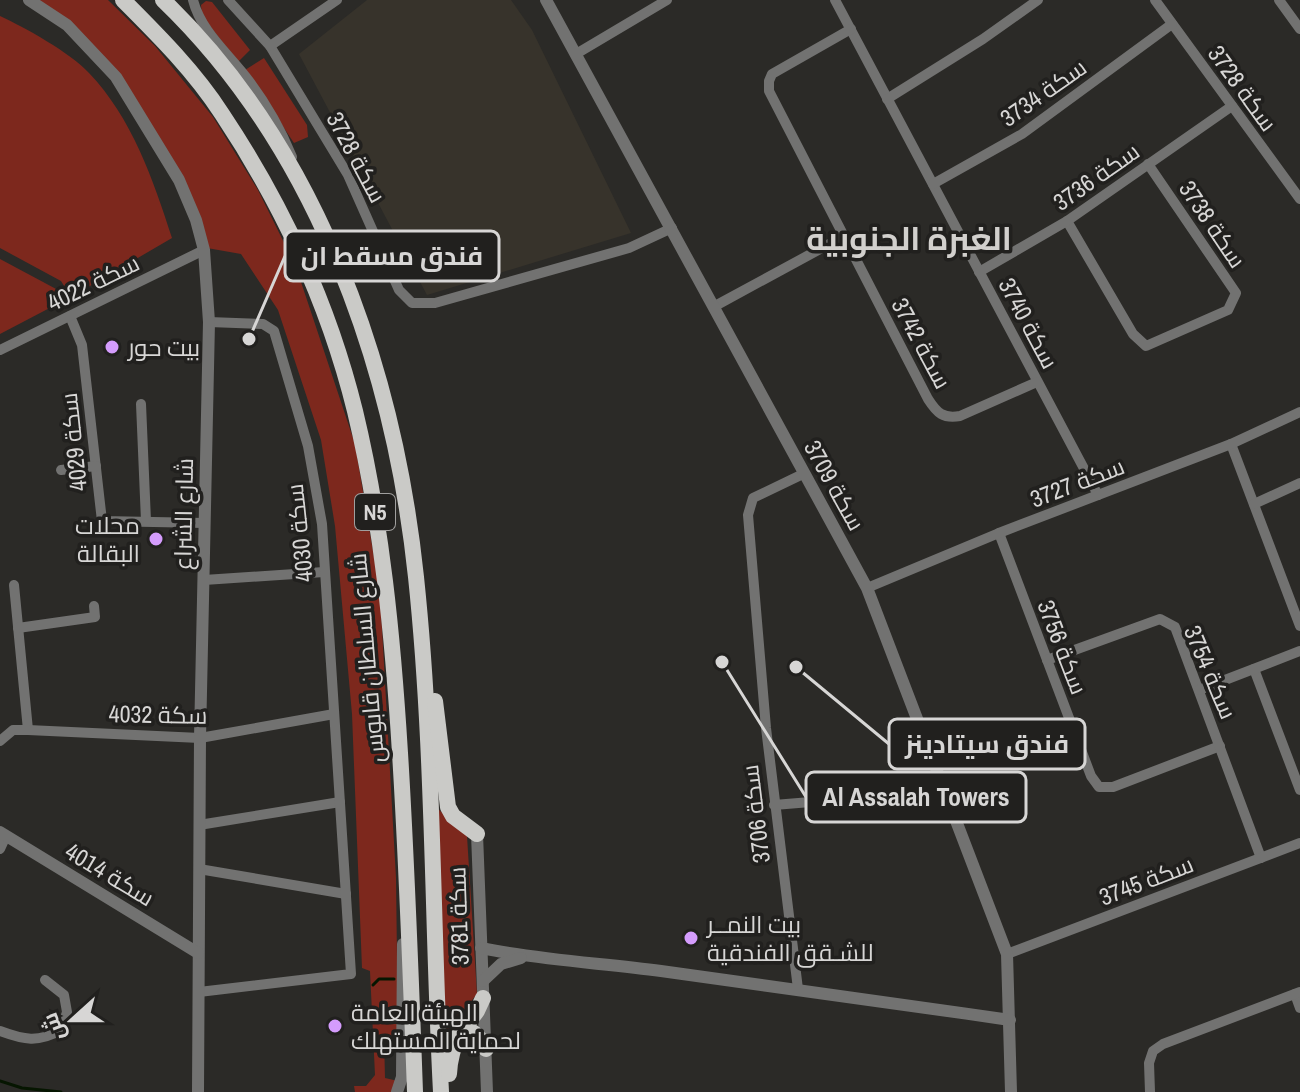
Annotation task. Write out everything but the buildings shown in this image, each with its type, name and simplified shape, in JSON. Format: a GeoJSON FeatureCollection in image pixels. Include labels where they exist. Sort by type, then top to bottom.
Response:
{"type":"FeatureCollection","features":[{"type":"Feature","properties":{"kind":"highway","name":"شارع السلطان قابوس"},"geometry":{"type":"LineString","coordinates":[[123,0],[164,41],[221,112],[261,178],[308,272],[339,356],[355,411],[373,499],[389,612],[408,881],[415,1092]]}},
{"type":"Feature","properties":{"kind":"highway","name":"N5"},"geometry":{"type":"LineString","coordinates":[[163,0],[220,62],[259,113],[306,193],[353,305],[381,388],[400,475],[416,576],[426,707],[441,1092]]}},
{"type":"Feature","properties":{"kind":"highway"},"geometry":{"type":"LineString","coordinates":[[416,576],[433,679],[448,807],[453,816],[477,834]]}},
{"type":"Feature","properties":{"kind":"highway"},"geometry":{"type":"LineString","coordinates":[[448,1092],[449,1056],[458,1036],[477,1011],[483,990]]}},
{"type":"Feature","properties":{"kind":"highway"},"geometry":{"type":"LineString","coordinates":[[458,1036],[473,1031],[486,1049]]}},
{"type":"Feature","properties":{"kind":"street","name":"شارع الشراع"},"geometry":{"type":"LineString","coordinates":[[29,0],[67,25],[116,77],[179,180],[196,220],[204,250],[209,322],[200,738],[198,1092]]}},
{"type":"Feature","properties":{"kind":"street"},"geometry":{"type":"LineString","coordinates":[[193,0],[197,15],[207,31],[251,84],[280,128],[306,193]]}},
{"type":"Feature","properties":{"kind":"street"},"geometry":{"type":"LineString","coordinates":[[228,0],[270,46],[337,0]]}},
{"type":"Feature","properties":{"kind":"street","name":"سكة 3709"},"geometry":{"type":"LineString","coordinates":[[546,0],[867,588],[1007,954],[1011,1092]]}},
{"type":"Feature","properties":{"kind":"street"},"geometry":{"type":"LineString","coordinates":[[576,54],[667,0]]}},
{"type":"Feature","properties":{"kind":"street","name":"سكة 3740"},"geometry":{"type":"LineString","coordinates":[[835,0],[1098,495]]}},
{"type":"Feature","properties":{"kind":"street"},"geometry":{"type":"LineString","coordinates":[[887,99],[983,39],[1038,0]]}},
{"type":"Feature","properties":{"kind":"street","name":"سكة 3728"},"geometry":{"type":"LineString","coordinates":[[1155,0],[1300,199]]}},
{"type":"Feature","properties":{"kind":"street"},"geometry":{"type":"LineString","coordinates":[[1279,0],[1300,29]]}},
{"type":"Feature","properties":{"kind":"street","name":"سكة 3734"},"geometry":{"type":"LineString","coordinates":[[933,184],[1022,134],[1172,24]]}},
{"type":"Feature","properties":{"kind":"street","name":"سكة 3742"},"geometry":{"type":"LineString","coordinates":[[851,29],[772,74],[769,91],[936,412],[948,418],[960,416],[1037,382]]}},
{"type":"Feature","properties":{"kind":"street","name":"سكة 3728"},"geometry":{"type":"LineString","coordinates":[[270,46],[348,175],[399,290],[412,303],[435,303],[629,248],[672,228]]}},
{"type":"Feature","properties":{"kind":"street","name":"سكة 3736"},"geometry":{"type":"LineString","coordinates":[[979,272],[1067,221],[1232,106]]}},
{"type":"Feature","properties":{"kind":"street","name":"سكة 3738"},"geometry":{"type":"LineString","coordinates":[[1067,221],[1133,334],[1146,346],[1228,310],[1236,293],[1148,164]]}},
{"type":"Feature","properties":{"kind":"street"},"geometry":{"type":"LineString","coordinates":[[715,306],[844,236]]}},
{"type":"Feature","properties":{"kind":"street","name":"سكة 4022"},"geometry":{"type":"LineString","coordinates":[[0,350],[204,250]]}},
{"type":"Feature","properties":{"kind":"street","name":"سكة 4029"},"geometry":{"type":"LineString","coordinates":[[70,316],[82,345],[102,521],[205,523]]}},
{"type":"Feature","properties":{"kind":"street","name":"سكة 4030"},"geometry":{"type":"LineString","coordinates":[[199,992],[351,974],[322,524],[313,469],[274,331],[263,324],[209,322]]}},
{"type":"Feature","properties":{"kind":"street"},"geometry":{"type":"LineString","coordinates":[[141,404],[146,521]]}},
{"type":"Feature","properties":{"kind":"street","name":"سكة 3727"},"geometry":{"type":"LineString","coordinates":[[867,588],[999,533],[1231,444],[1300,412]]}},
{"type":"Feature","properties":{"kind":"street"},"geometry":{"type":"LineString","coordinates":[[1231,444],[1300,626]]}},
{"type":"Feature","properties":{"kind":"street"},"geometry":{"type":"LineString","coordinates":[[61,470],[96,466]]}},
{"type":"Feature","properties":{"kind":"street","name":"سكة 3706"},"geometry":{"type":"LineString","coordinates":[[798,989],[774,805],[748,515],[753,498],[803,474]]}},
{"type":"Feature","properties":{"kind":"street"},"geometry":{"type":"LineString","coordinates":[[1254,504],[1300,483]]}},
{"type":"Feature","properties":{"kind":"street","name":"سكة 3756"},"geometry":{"type":"LineString","coordinates":[[999,533],[1091,776],[1099,787],[1113,787],[1220,746]]}},
{"type":"Feature","properties":{"kind":"street"},"geometry":{"type":"LineString","coordinates":[[204,580],[324,572]]}},
{"type":"Feature","properties":{"kind":"street"},"geometry":{"type":"LineString","coordinates":[[14,585],[28,730]]}},
{"type":"Feature","properties":{"kind":"street"},"geometry":{"type":"LineString","coordinates":[[18,628],[95,617],[94,606]]}},
{"type":"Feature","properties":{"kind":"street","name":"سكة 3754"},"geometry":{"type":"LineString","coordinates":[[1047,660],[1160,619],[1175,627],[1261,858]]}},
{"type":"Feature","properties":{"kind":"street"},"geometry":{"type":"LineString","coordinates":[[1199,690],[1300,651]]}},
{"type":"Feature","properties":{"kind":"street"},"geometry":{"type":"LineString","coordinates":[[1254,669],[1300,790]]}},
{"type":"Feature","properties":{"kind":"street","name":"سكة 4032"},"geometry":{"type":"LineString","coordinates":[[0,741],[13,730],[200,738],[334,714]]}},
{"type":"Feature","properties":{"kind":"street"},"geometry":{"type":"LineString","coordinates":[[774,805],[945,791]]}},
{"type":"Feature","properties":{"kind":"street"},"geometry":{"type":"LineString","coordinates":[[199,825],[340,802]]}},
{"type":"Feature","properties":{"kind":"street"},"geometry":{"type":"LineString","coordinates":[[0,849],[3,834]]}},
{"type":"Feature","properties":{"kind":"street","name":"سكة 4014"},"geometry":{"type":"LineString","coordinates":[[3,834],[198,953]]}},
{"type":"Feature","properties":{"kind":"street","name":"سكة 3781"},"geometry":{"type":"LineString","coordinates":[[477,834],[487,1092]]}},
{"type":"Feature","properties":{"kind":"street","name":"سكة 3745"},"geometry":{"type":"LineString","coordinates":[[1007,954],[1300,843]]}},
{"type":"Feature","properties":{"kind":"street"},"geometry":{"type":"LineString","coordinates":[[199,869],[346,894]]}},
{"type":"Feature","properties":{"kind":"street"},"geometry":{"type":"LineString","coordinates":[[397,1092],[402,1077],[402,965],[408,881]]}},
{"type":"Feature","properties":{"kind":"street"},"geometry":{"type":"LineString","coordinates":[[481,948],[525,957],[798,989],[1010,1020]]}},
{"type":"Feature","properties":{"kind":"street"},"geometry":{"type":"LineString","coordinates":[[483,990],[501,964],[525,957]]}},
{"type":"Feature","properties":{"kind":"street"},"geometry":{"type":"LineString","coordinates":[[0,1031],[32,1041],[47,1038],[61,1030],[67,1012],[64,995],[45,980]]}},
{"type":"Feature","properties":{"kind":"street"},"geometry":{"type":"LineString","coordinates":[[1150,1092],[1149,1063],[1153,1051],[1163,1044],[1297,993],[1300,1008]]}},
{"type":"Feature","properties":{"kind":"shaded area"},"geometry":{"type":"Polygon","coordinates":[[[35,0],[108,0],[155,46],[213,117],[258,190],[296,267],[355,444],[380,593],[396,878],[398,1036],[384,1037],[385,1078],[398,1081],[394,1092],[355,1092],[354,1086],[366,1086],[375,1075],[370,971],[362,968],[352,714],[335,526],[321,440],[278,310],[241,254],[207,248],[138,104],[35,0]]]}},
{"type":"Feature","properties":{"kind":"shaded area"},"geometry":{"type":"Polygon","coordinates":[[[367,0],[511,0],[532,30],[631,233],[427,295],[299,54],[367,0]]]}},
{"type":"Feature","properties":{"kind":"shaded area"},"geometry":{"type":"Polygon","coordinates":[[[206,1],[212,2],[250,50],[238,62],[202,16],[201,5],[206,1]]]}},
{"type":"Feature","properties":{"kind":"shaded area"},"geometry":{"type":"Polygon","coordinates":[[[0,16],[71,57],[104,91],[140,150],[172,238],[71,297],[61,281],[0,248],[0,16]]]}},
{"type":"Feature","properties":{"kind":"shaded area"},"geometry":{"type":"Polygon","coordinates":[[[264,58],[307,125],[308,137],[294,143],[245,70],[264,58]]]}},
{"type":"Feature","properties":{"kind":"shaded area"},"geometry":{"type":"Polygon","coordinates":[[[0,259],[58,290],[63,301],[0,334],[0,259]]]}},
{"type":"Feature","properties":{"kind":"shaded area"},"geometry":{"type":"Polygon","coordinates":[[[436,807],[467,836],[477,994],[445,1034],[436,807]]]}},
{"type":"Feature","properties":{"kind":"waterway"},"geometry":{"type":"LineString","coordinates":[[373,985],[379,979],[394,979]]}},
{"type":"Feature","properties":{"kind":"waterway"},"geometry":{"type":"LineString","coordinates":[[0,1081],[22,1088],[61,1092]]}},
{"type":"Feature","properties":{"kind":"place","name":"فندق مسقط ان"},"geometry":{"type":"Point","coordinates":[249,339]}},
{"type":"Feature","properties":{"kind":"place","name":"بيت حور"},"geometry":{"type":"Point","coordinates":[112,347]}},
{"type":"Feature","properties":{"kind":"place","name":"محلات البقالة"},"geometry":{"type":"Point","coordinates":[156,539]}},
{"type":"Feature","properties":{"kind":"place","name":"Al Assalah Towers"},"geometry":{"type":"Point","coordinates":[722,662]}},
{"type":"Feature","properties":{"kind":"place","name":"فندق سيتادينز"},"geometry":{"type":"Point","coordinates":[796,667]}},
{"type":"Feature","properties":{"kind":"place","name":"بيت النمــر للشـقق الفندقية"},"geometry":{"type":"Point","coordinates":[691,938]}},
{"type":"Feature","properties":{"kind":"place","name":"الهيئة العامة لحماية المستهلك"},"geometry":{"type":"Point","coordinates":[335,1026]}},
{"type":"Feature","properties":{"kind":"district","name":"الغبرة الجنوبية"},"geometry":{"type":"Point","coordinates":[909,238]}}]}
